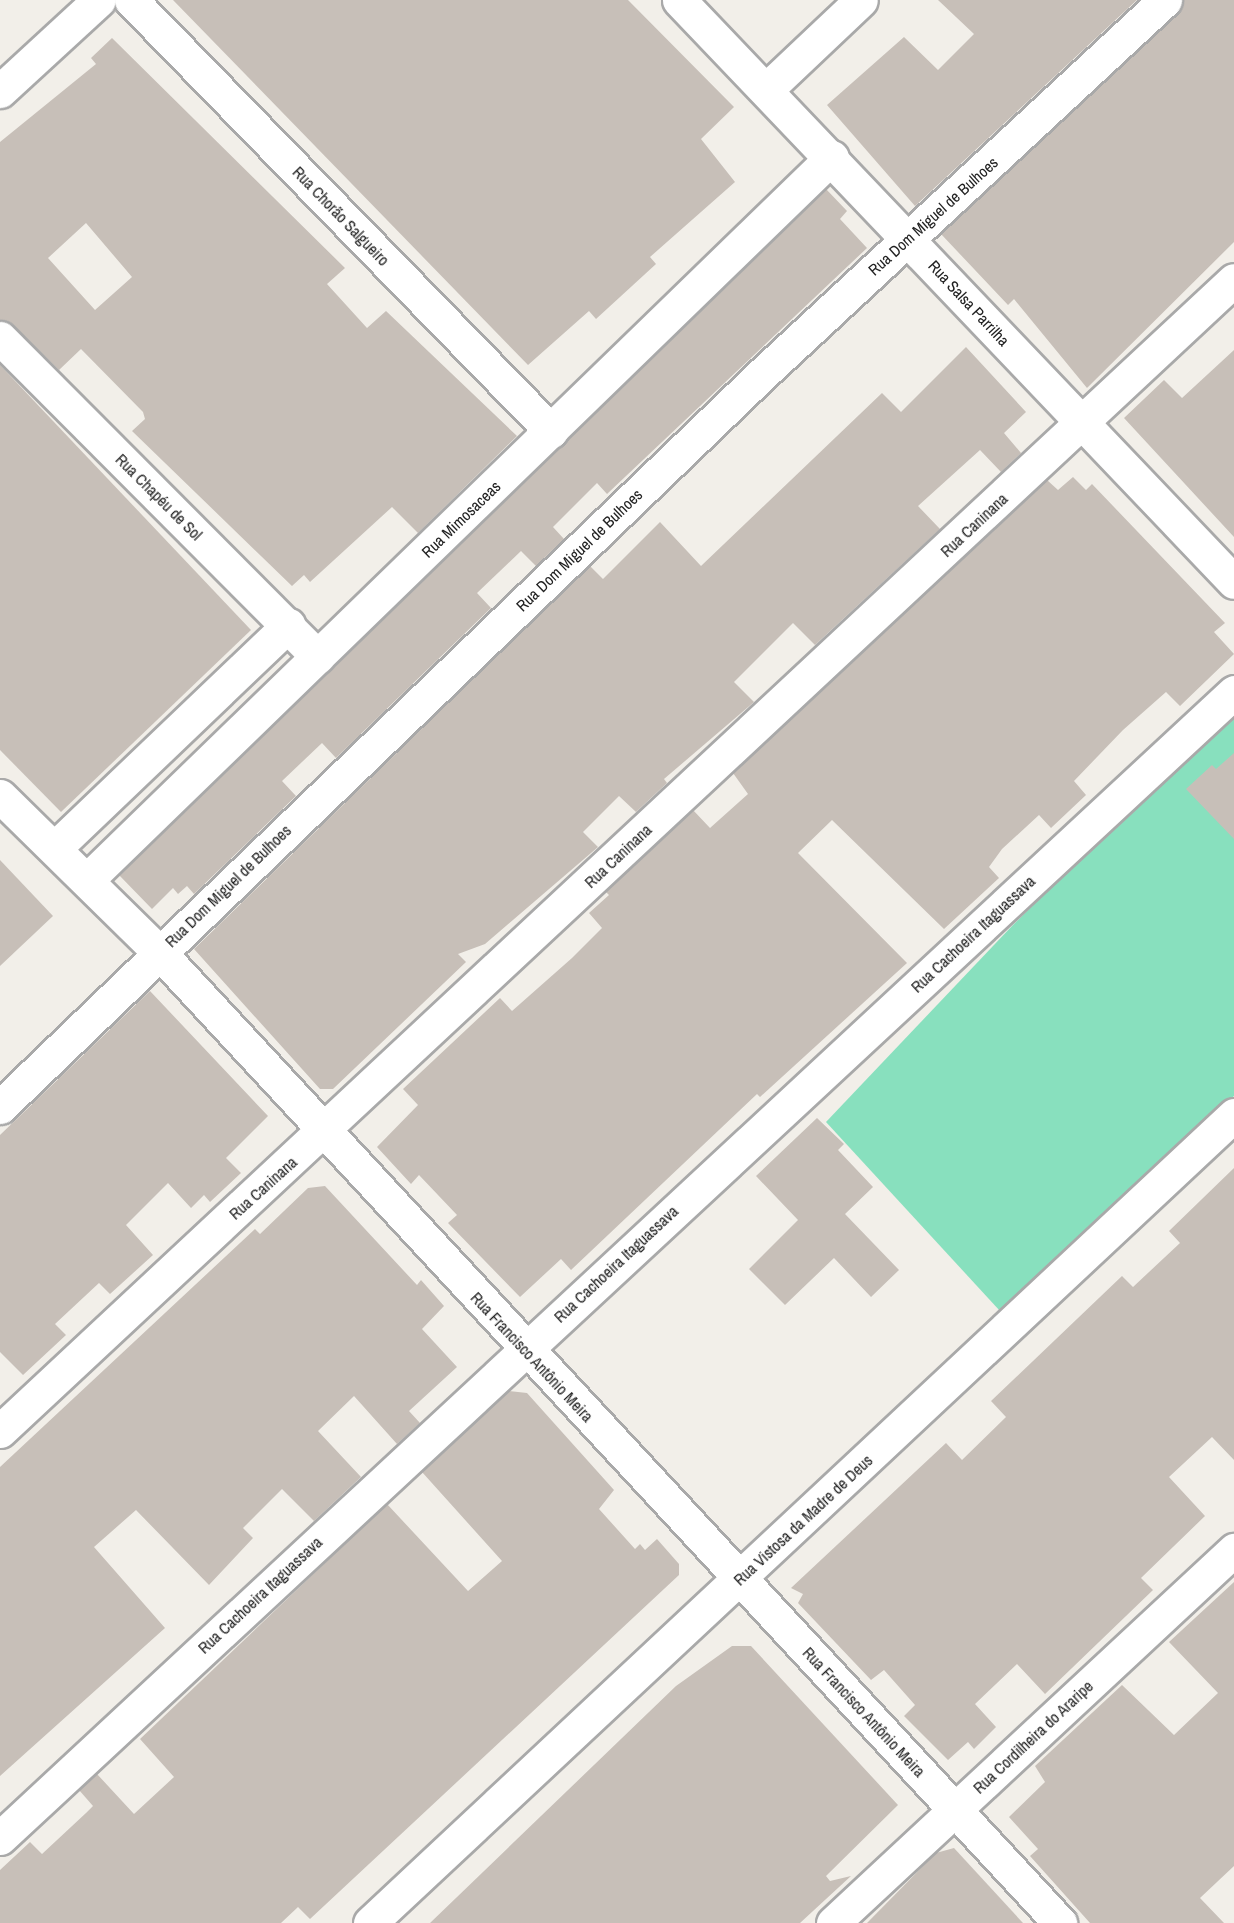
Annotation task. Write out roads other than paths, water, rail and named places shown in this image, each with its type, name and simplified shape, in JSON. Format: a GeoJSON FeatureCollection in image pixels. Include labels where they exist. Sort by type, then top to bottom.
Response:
{"type":"FeatureCollection","features":[{"type":"Feature","properties":{"kind":"street"},"geometry":{"type":"LineString","coordinates":[[0,91],[99,0]]}},
{"type":"Feature","properties":{"kind":"street","name":"Rua Chorão Salgueiro"},"geometry":{"type":"LineString","coordinates":[[131,0],[551,431]]}},
{"type":"Feature","properties":{"kind":"street","name":"Rua Salsa Parrilha"},"geometry":{"type":"LineString","coordinates":[[678,0],[767,88],[1234,582]]}},
{"type":"Feature","properties":{"kind":"street"},"geometry":{"type":"LineString","coordinates":[[767,88],[861,0]]}},
{"type":"Feature","properties":{"kind":"street","name":"Rua Dom Miguel de Bulhoes"},"geometry":{"type":"LineString","coordinates":[[0,1107],[159,952],[909,238],[1166,0]]}},
{"type":"Feature","properties":{"kind":"street","name":"Rua Mimosaceas"},"geometry":{"type":"LineString","coordinates":[[87,880],[832,157]]}},
{"type":"Feature","properties":{"kind":"street","name":"Rua Caninana"},"geometry":{"type":"LineString","coordinates":[[0,1431],[1083,424],[1234,280]]}},
{"type":"Feature","properties":{"kind":"street","name":"Rua Chapéu de Sol"},"geometry":{"type":"LineString","coordinates":[[0,338],[318,657]]}},
{"type":"Feature","properties":{"kind":"street"},"geometry":{"type":"LineString","coordinates":[[55,848],[288,625]]}},
{"type":"Feature","properties":{"kind":"street","name":"Rua Cachoeira Itaguassava"},"geometry":{"type":"LineString","coordinates":[[0,1838],[1234,692]]}},
{"type":"Feature","properties":{"kind":"street","name":"Rua Francisco Antônio Meira"},"geometry":{"type":"LineString","coordinates":[[0,796],[159,952],[323,1132],[1060,1923]]}},
{"type":"Feature","properties":{"kind":"street","name":"Rua Vistosa da Madre de Deus"},"geometry":{"type":"LineString","coordinates":[[370,1923],[1234,1115]]}},
{"type":"Feature","properties":{"kind":"street","name":"Rua Cordilheira do Araripe"},"geometry":{"type":"LineString","coordinates":[[833,1923],[1234,1550]]}}]}
